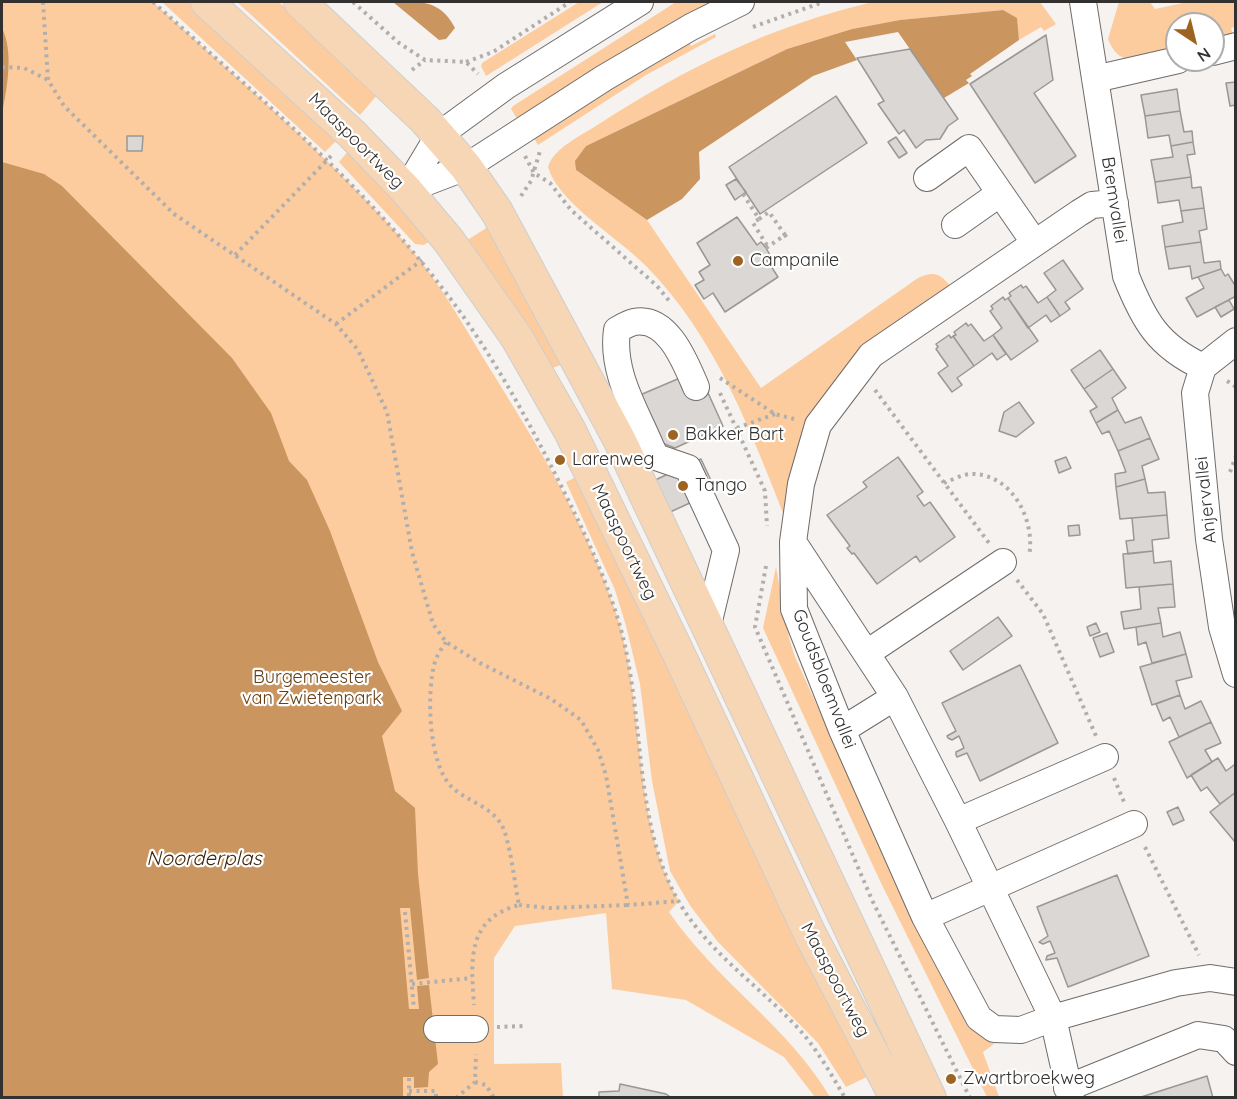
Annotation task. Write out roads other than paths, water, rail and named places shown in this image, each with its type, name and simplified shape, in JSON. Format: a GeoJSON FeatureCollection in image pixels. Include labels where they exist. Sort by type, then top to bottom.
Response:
{"type":"FeatureCollection","features":[{"type":"Feature","properties":{"kind":"main road","name":"Maaspoortweg"},"geometry":{"type":"LineString","coordinates":[[207,2],[352,134],[406,190],[449,241],[496,306],[550,394],[675,646],[810,934],[896,1098]]}},
{"type":"Feature","properties":{"kind":"main road","name":"Maaspoortweg"},"geometry":{"type":"LineString","coordinates":[[300,2],[395,88],[439,135],[466,167],[506,229],[620,441],[930,1098]]}},
{"type":"Feature","properties":{"kind":"street"},"geometry":{"type":"LineString","coordinates":[[406,190],[439,135],[506,86],[640,2]]}},
{"type":"Feature","properties":{"kind":"street"},"geometry":{"type":"LineString","coordinates":[[406,190],[466,167],[604,78],[691,27],[741,2]]}},
{"type":"Feature","properties":{"kind":"street","name":"Bremvallei"},"geometry":{"type":"LineString","coordinates":[[1083,2],[1126,276],[1143,317],[1179,356],[1203,367]]}},
{"type":"Feature","properties":{"kind":"street"},"geometry":{"type":"LineString","coordinates":[[1095,79],[1165,63]]}},
{"type":"Feature","properties":{"kind":"street"},"geometry":{"type":"LineString","coordinates":[[927,178],[969,148],[1034,242]]}},
{"type":"Feature","properties":{"kind":"street"},"geometry":{"type":"LineString","coordinates":[[955,225],[999,194]]}},
{"type":"Feature","properties":{"kind":"street","name":"Goudsbloemvallei"},"geometry":{"type":"LineString","coordinates":[[1115,204],[1092,205],[1034,242],[871,355],[858,369],[818,425],[801,484],[793,542],[794,609],[842,730],[925,917],[980,1018],[994,1029],[1021,1030],[1053,1018],[1176,983],[1210,978],[1236,982]]}},
{"type":"Feature","properties":{"kind":"street"},"geometry":{"type":"LineString","coordinates":[[707,382],[661,329],[646,322],[634,321],[617,330],[614,349],[619,372],[651,447],[656,457],[688,468],[726,550],[707,629]]}},
{"type":"Feature","properties":{"kind":"street"},"geometry":{"type":"LineString","coordinates":[[1203,367],[1236,341]]}},
{"type":"Feature","properties":{"kind":"street","name":"Anjervallei"},"geometry":{"type":"LineString","coordinates":[[1203,367],[1195,393],[1209,538],[1222,627],[1236,674]]}},
{"type":"Feature","properties":{"kind":"street"},"geometry":{"type":"LineString","coordinates":[[620,441],[651,447]]}},
{"type":"Feature","properties":{"kind":"street"},"geometry":{"type":"LineString","coordinates":[[793,542],[895,696],[958,821],[1053,1018],[1069,1093],[1198,1035],[1224,1039],[1236,1052]]}},
{"type":"Feature","properties":{"kind":"street"},"geometry":{"type":"LineString","coordinates":[[867,652],[1008,568]]}},
{"type":"Feature","properties":{"kind":"street"},"geometry":{"type":"LineString","coordinates":[[842,730],[895,696]]}},
{"type":"Feature","properties":{"kind":"street"},"geometry":{"type":"LineString","coordinates":[[958,821],[1105,756]]}},
{"type":"Feature","properties":{"kind":"street"},"geometry":{"type":"LineString","coordinates":[[925,917],[1134,824]]}},
{"type":"Feature","properties":{"kind":"street"},"geometry":{"type":"LineString","coordinates":[[437,1029],[475,1029]]}},
{"type":"Feature","properties":{"kind":"water"},"geometry":{"type":"Polygon","coordinates":[[[393,2],[421,2],[437,7],[455,28],[446,39],[439,40],[393,2]]]}},
{"type":"Feature","properties":{"kind":"water"},"geometry":{"type":"Polygon","coordinates":[[[1003,10],[1017,18],[1019,40],[970,74],[972,76],[966,80],[969,83],[944,98],[898,32],[845,42],[857,60],[813,76],[699,152],[700,179],[682,199],[647,220],[576,170],[575,161],[586,146],[787,49],[852,29],[900,20],[1003,10]]]}},
{"type":"Feature","properties":{"kind":"water"},"geometry":{"type":"Polygon","coordinates":[[[2,28],[9,59],[2,114],[2,28]]]}},
{"type":"Feature","properties":{"kind":"water","name":"Noorderplas"},"geometry":{"type":"Polygon","coordinates":[[[2,162],[44,174],[62,186],[232,358],[271,413],[289,461],[307,480],[330,531],[378,662],[402,711],[382,736],[395,791],[415,808],[418,874],[429,978],[417,980],[410,908],[400,908],[409,1009],[419,1009],[417,986],[429,985],[438,1064],[429,1072],[428,1087],[414,1088],[414,1077],[403,1077],[403,1097],[2,1097],[2,162]]]}},
{"type":"Feature","properties":{"kind":"place","name":"Campanile"},"geometry":{"type":"Point","coordinates":[738,261]}},
{"type":"Feature","properties":{"kind":"place","name":"Bakker Bart"},"geometry":{"type":"Point","coordinates":[673,435]}},
{"type":"Feature","properties":{"kind":"place","name":"Larenweg"},"geometry":{"type":"Point","coordinates":[560,460]}},
{"type":"Feature","properties":{"kind":"place","name":"Tango"},"geometry":{"type":"Point","coordinates":[683,486]}},
{"type":"Feature","properties":{"kind":"place","name":"Zwartbroekweg"},"geometry":{"type":"Point","coordinates":[951,1079]}},
{"type":"Feature","properties":{"kind":"park label","name":"Burgemeester van Zwietenpark"},"geometry":{"type":"Point","coordinates":[312,688]}}]}
